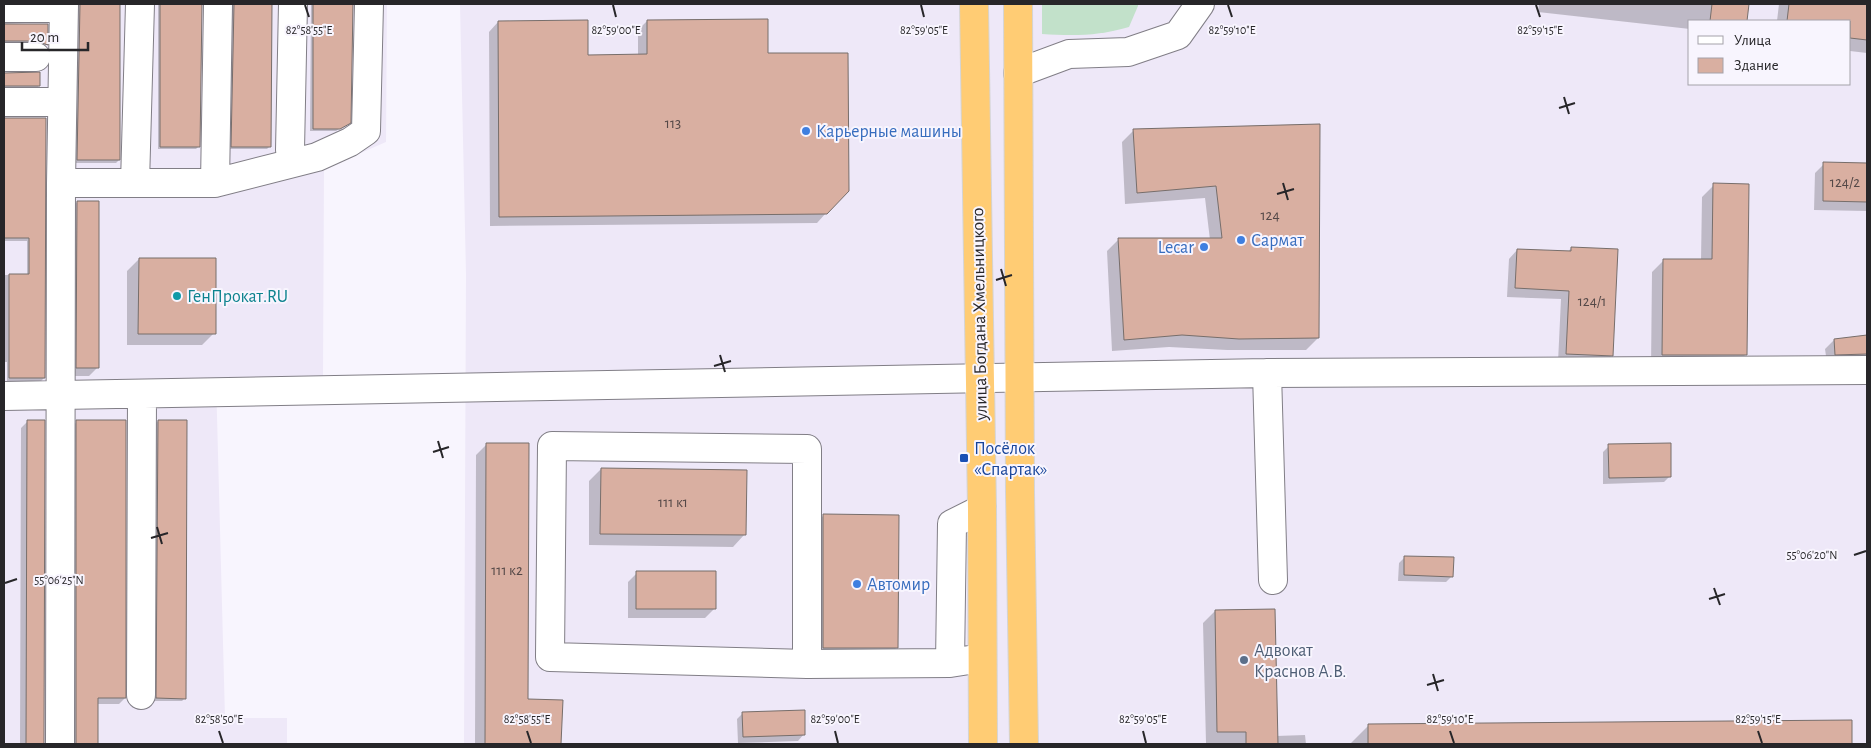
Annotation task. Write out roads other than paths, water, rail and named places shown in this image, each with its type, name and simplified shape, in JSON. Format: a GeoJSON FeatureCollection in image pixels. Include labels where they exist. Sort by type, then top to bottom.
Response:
{"type":"FeatureCollection","features":[{"type":"Feature","properties":{"kind":"highway","name":"улица Богдана Хмельницкого"},"geometry":{"type":"LineString","coordinates":[[974,4],[982,509],[983,744]]}},
{"type":"Feature","properties":{"kind":"highway"},"geometry":{"type":"LineString","coordinates":[[1018,4],[1024,744]]}},
{"type":"Feature","properties":{"kind":"lane"},"geometry":{"type":"LineString","coordinates":[[135,183],[140,4]]}},
{"type":"Feature","properties":{"kind":"lane"},"geometry":{"type":"LineString","coordinates":[[215,183],[218,4]]}},
{"type":"Feature","properties":{"kind":"lane"},"geometry":{"type":"LineString","coordinates":[[290,150],[293,4]]}},
{"type":"Feature","properties":{"kind":"lane"},"geometry":{"type":"LineString","coordinates":[[61,183],[215,183],[317,157],[350,142],[366,131],[369,4]]}},
{"type":"Feature","properties":{"kind":"lane"},"geometry":{"type":"LineString","coordinates":[[1018,73],[1069,54],[1128,52],[1178,35],[1200,4]]}},
{"type":"Feature","properties":{"kind":"lane"},"geometry":{"type":"LineString","coordinates":[[4,8],[64,6],[61,183],[60,744]]}},
{"type":"Feature","properties":{"kind":"lane"},"geometry":{"type":"LineString","coordinates":[[4,57],[36,57]]}},
{"type":"Feature","properties":{"kind":"lane"},"geometry":{"type":"LineString","coordinates":[[4,102],[62,102]]}},
{"type":"Feature","properties":{"kind":"lane"},"geometry":{"type":"LineString","coordinates":[[4,396],[979,380],[1267,373],[1867,370]]}},
{"type":"Feature","properties":{"kind":"lane"},"geometry":{"type":"LineString","coordinates":[[1267,373],[1273,580]]}},
{"type":"Feature","properties":{"kind":"lane"},"geometry":{"type":"LineString","coordinates":[[141,695],[142,394]]}},
{"type":"Feature","properties":{"kind":"lane"},"geometry":{"type":"LineString","coordinates":[[807,664],[807,449],[552,446],[550,657],[807,664],[950,663],[982,658]]}},
{"type":"Feature","properties":{"kind":"lane"},"geometry":{"type":"LineString","coordinates":[[950,663],[952,524],[982,509]]}},
{"type":"Feature","properties":{"kind":"place","name":"Карьерные машины"},"geometry":{"type":"Point","coordinates":[806,131]}},
{"type":"Feature","properties":{"kind":"place","name":"Сармат"},"geometry":{"type":"Point","coordinates":[1241,240]}},
{"type":"Feature","properties":{"kind":"place","name":"Lecar"},"geometry":{"type":"Point","coordinates":[1204,247]}},
{"type":"Feature","properties":{"kind":"place","name":"ГенПрокат.RU"},"geometry":{"type":"Point","coordinates":[177,296]}},
{"type":"Feature","properties":{"kind":"place","name":"Посёлок «Спартак»"},"geometry":{"type":"Point","coordinates":[964,458]}},
{"type":"Feature","properties":{"kind":"place","name":"Автомир"},"geometry":{"type":"Point","coordinates":[857,584]}},
{"type":"Feature","properties":{"kind":"place","name":"Адвокат Краснов А.В."},"geometry":{"type":"Point","coordinates":[1244,660]}}]}
